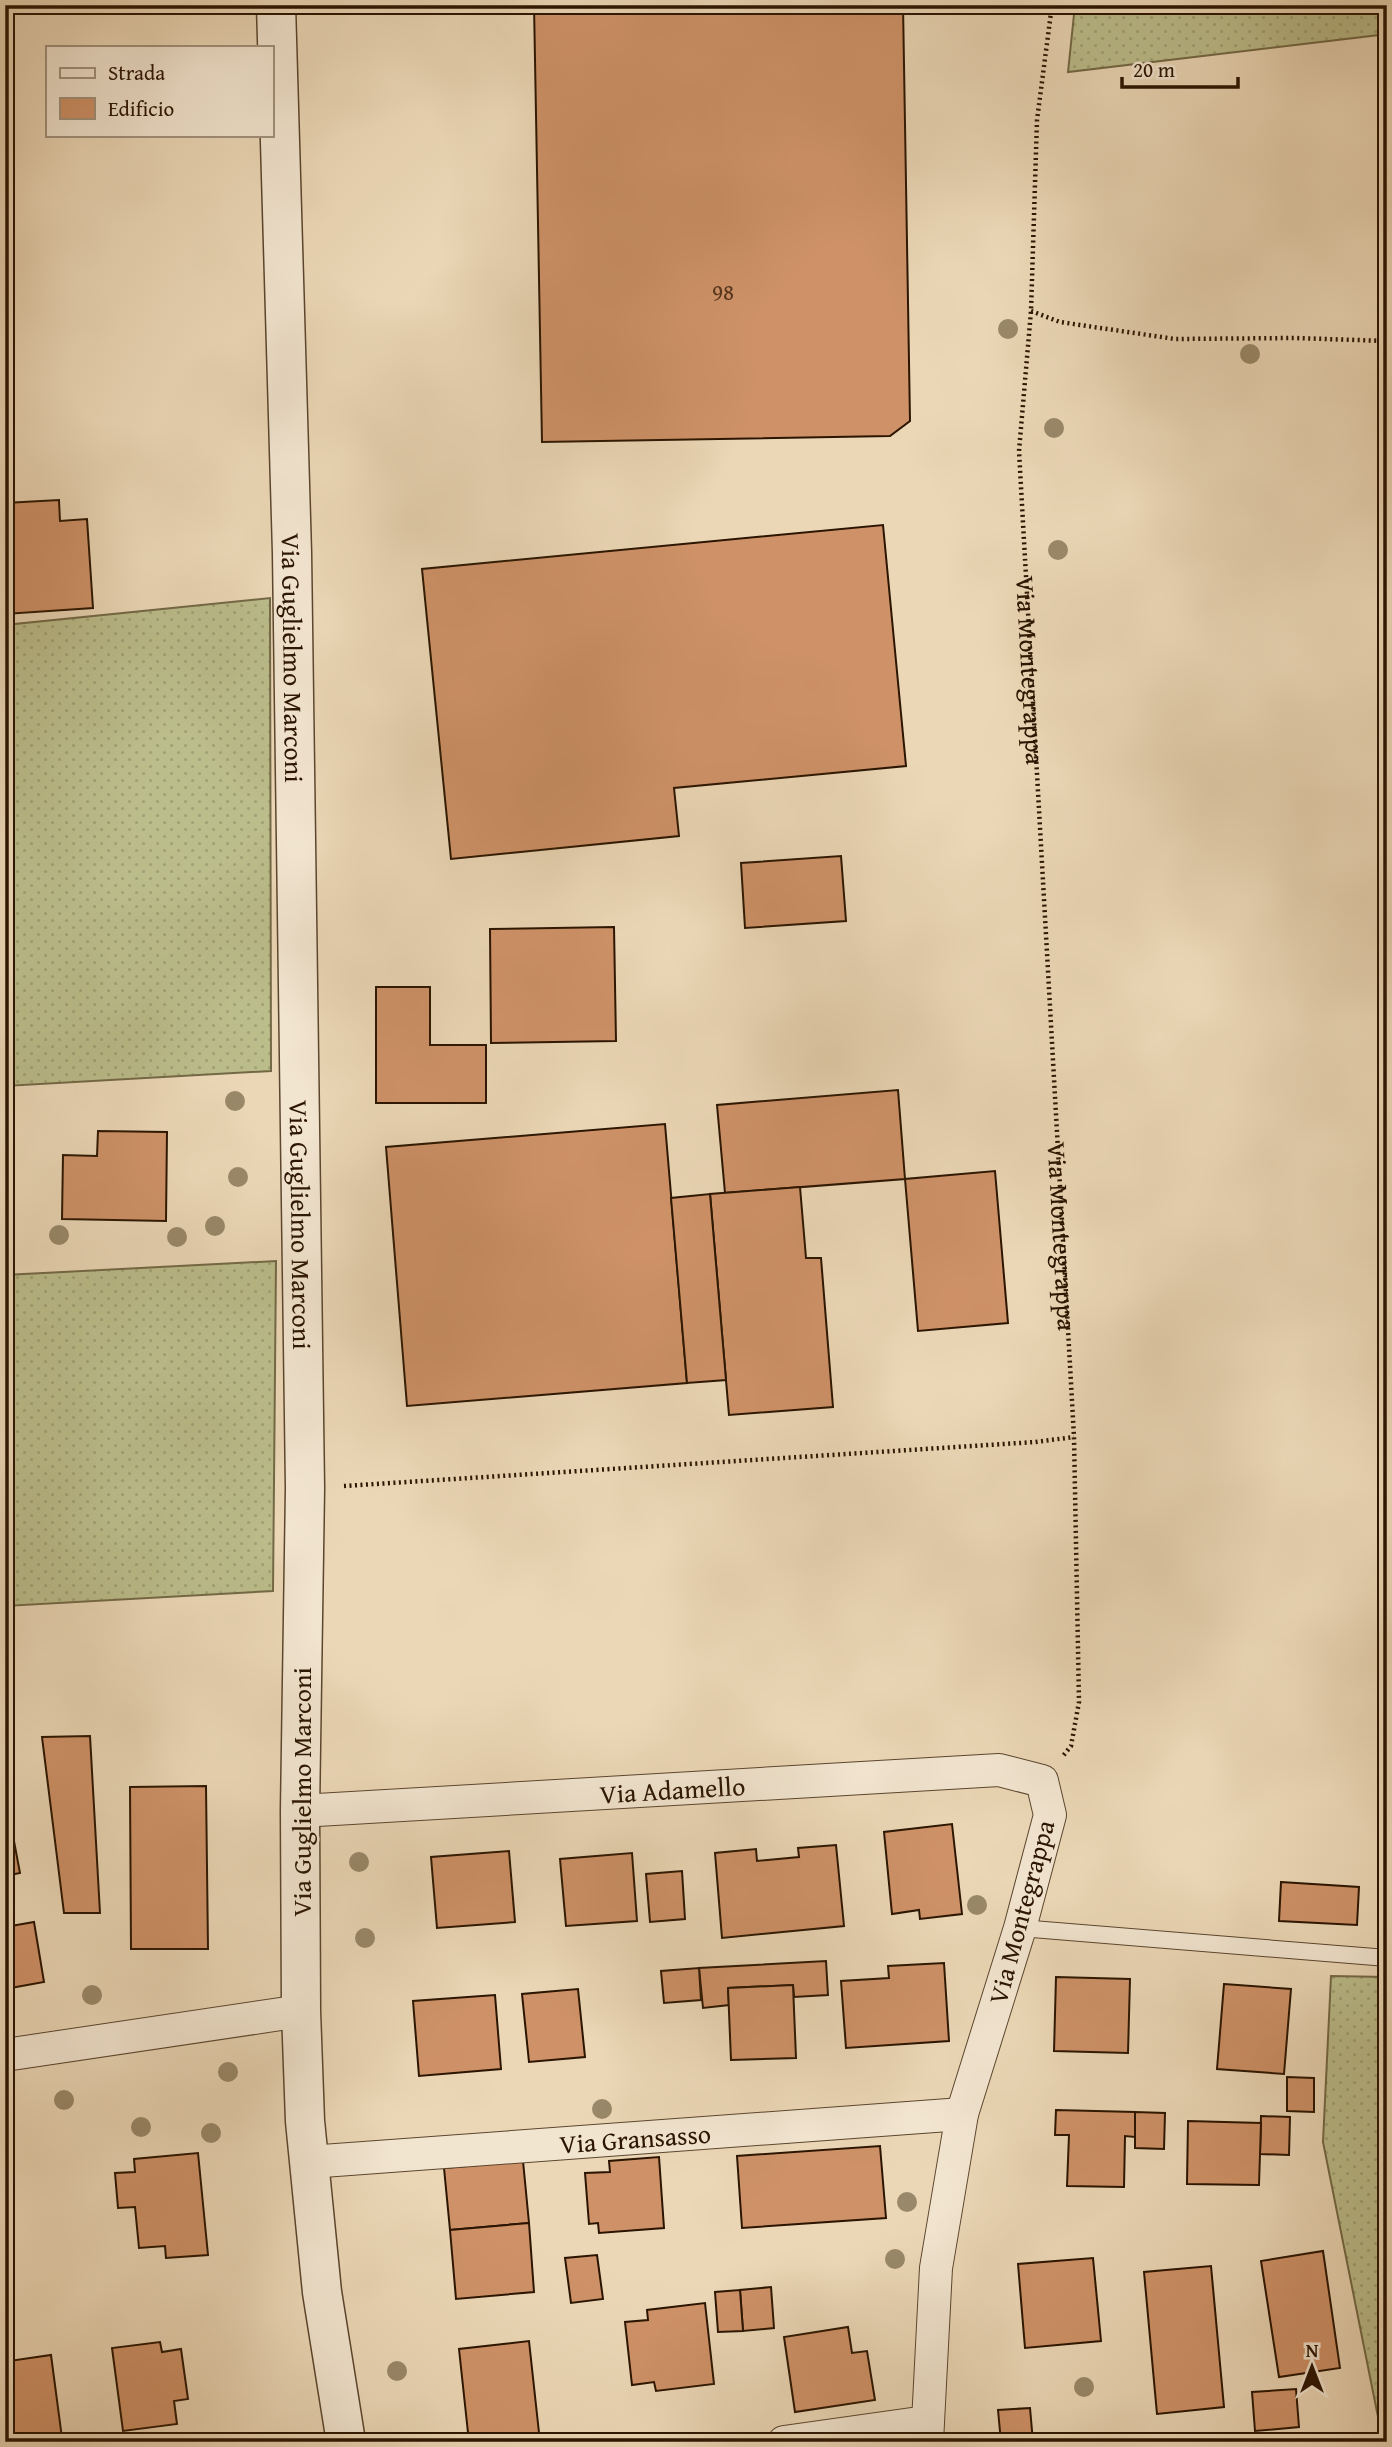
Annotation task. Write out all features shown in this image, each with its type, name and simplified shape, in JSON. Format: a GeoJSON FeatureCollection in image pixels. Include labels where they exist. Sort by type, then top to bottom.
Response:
{"type":"FeatureCollection","features":[{"type":"Feature","properties":{"kind":"street","name":"Via Guglielmo Marconi"},"geometry":{"type":"LineString","coordinates":[[276,5],[292,553],[305,1488],[300,1811],[301,2011],[309,2162],[322,2292],[346,2442]]}},
{"type":"Feature","properties":{"kind":"street","name":"Via Adamello"},"geometry":{"type":"LineString","coordinates":[[300,1811],[999,1770],[1042,1781]]}},
{"type":"Feature","properties":{"kind":"street","name":"Via Montegrappa"},"geometry":{"type":"LineString","coordinates":[[926,2432],[936,2268],[962,2114],[1020,1928],[1050,1815],[1042,1781]]}},
{"type":"Feature","properties":{"kind":"street"},"geometry":{"type":"LineString","coordinates":[[5,2055],[301,2011]]}},
{"type":"Feature","properties":{"kind":"street","name":"Via Gransasso"},"geometry":{"type":"LineString","coordinates":[[309,2162],[962,2114]]}},
{"type":"Feature","properties":{"kind":"street"},"geometry":{"type":"LineString","coordinates":[[784,2442],[926,2432]]}},
{"type":"Feature","properties":{"kind":"lane"},"geometry":{"type":"LineString","coordinates":[[1020,1928],[1387,1958]]}},
{"type":"Feature","properties":{"kind":"path","name":"Via Montegrappa"},"geometry":{"type":"LineString","coordinates":[[1042,1781],[1072,1746],[1079,1702],[1074,1437],[1019,451],[1031,311],[1037,120],[1052,5]]}},
{"type":"Feature","properties":{"kind":"path"},"geometry":{"type":"LineString","coordinates":[[1031,311],[1060,322],[1175,339],[1295,338],[1387,341]]}},
{"type":"Feature","properties":{"kind":"path"},"geometry":{"type":"LineString","coordinates":[[305,1488],[1035,1442],[1074,1437]]}},
{"type":"Feature","properties":{"kind":"green space"},"geometry":{"type":"Polygon","coordinates":[[[1075,5],[1387,5],[1387,34],[1068,72],[1075,5]]]}},
{"type":"Feature","properties":{"kind":"green space"},"geometry":{"type":"Polygon","coordinates":[[[270,598],[271,1071],[5,1086],[5,625],[270,598]]]}},
{"type":"Feature","properties":{"kind":"green space"},"geometry":{"type":"Polygon","coordinates":[[[276,1261],[273,1591],[5,1606],[5,1275],[276,1261]]]}},
{"type":"Feature","properties":{"kind":"green space"},"geometry":{"type":"Polygon","coordinates":[[[1331,1976],[1387,1977],[1387,2416],[1378,2417],[1323,2142],[1331,1976]]]}},
{"type":"Feature","properties":{"kind":"building"},"geometry":{"type":"Polygon","coordinates":[[[534,5],[903,5],[910,421],[890,436],[542,442],[534,5]]]}},
{"type":"Feature","properties":{"kind":"building"},"geometry":{"type":"Polygon","coordinates":[[[59,500],[60,521],[87,519],[93,608],[5,614],[5,503],[59,500]]]}},
{"type":"Feature","properties":{"kind":"building"},"geometry":{"type":"Polygon","coordinates":[[[883,525],[906,766],[674,788],[679,836],[451,859],[422,569],[883,525]]]}},
{"type":"Feature","properties":{"kind":"building"},"geometry":{"type":"Polygon","coordinates":[[[841,856],[846,921],[745,928],[741,863],[841,856]]]}},
{"type":"Feature","properties":{"kind":"building"},"geometry":{"type":"Polygon","coordinates":[[[614,927],[616,1041],[491,1043],[490,929],[614,927]]]}},
{"type":"Feature","properties":{"kind":"building"},"geometry":{"type":"Polygon","coordinates":[[[376,987],[430,987],[430,1045],[486,1045],[486,1103],[376,1103],[376,987]]]}},
{"type":"Feature","properties":{"kind":"building"},"geometry":{"type":"Polygon","coordinates":[[[898,1090],[905,1179],[725,1193],[717,1105],[898,1090]]]}},
{"type":"Feature","properties":{"kind":"building"},"geometry":{"type":"Polygon","coordinates":[[[665,1124],[687,1383],[407,1406],[386,1147],[665,1124]]]}},
{"type":"Feature","properties":{"kind":"building"},"geometry":{"type":"Polygon","coordinates":[[[98,1131],[167,1132],[166,1221],[62,1219],[63,1155],[97,1156],[98,1131]]]}},
{"type":"Feature","properties":{"kind":"building"},"geometry":{"type":"Polygon","coordinates":[[[995,1171],[1008,1323],[918,1331],[905,1179],[995,1171]]]}},
{"type":"Feature","properties":{"kind":"building"},"geometry":{"type":"Polygon","coordinates":[[[800,1187],[806,1258],[821,1258],[833,1407],[729,1415],[710,1194],[800,1187]]]}},
{"type":"Feature","properties":{"kind":"building"},"geometry":{"type":"Polygon","coordinates":[[[710,1194],[726,1380],[687,1383],[671,1198],[710,1194]]]}},
{"type":"Feature","properties":{"kind":"building"},"geometry":{"type":"Polygon","coordinates":[[[5,1638],[14,1700],[5,1701],[5,1638]]]}},
{"type":"Feature","properties":{"kind":"building"},"geometry":{"type":"Polygon","coordinates":[[[90,1736],[100,1913],[64,1913],[42,1737],[90,1736]]]}},
{"type":"Feature","properties":{"kind":"building"},"geometry":{"type":"Polygon","coordinates":[[[206,1786],[208,1949],[131,1949],[130,1787],[206,1786]]]}},
{"type":"Feature","properties":{"kind":"building"},"geometry":{"type":"Polygon","coordinates":[[[7,1804],[20,1873],[5,1876],[5,1805],[7,1804]]]}},
{"type":"Feature","properties":{"kind":"building"},"geometry":{"type":"Polygon","coordinates":[[[952,1824],[962,1914],[920,1919],[919,1910],[892,1914],[884,1832],[952,1824]]]}},
{"type":"Feature","properties":{"kind":"building"},"geometry":{"type":"Polygon","coordinates":[[[836,1845],[844,1926],[722,1938],[715,1853],[756,1849],[757,1861],[799,1857],[798,1848],[836,1845]]]}},
{"type":"Feature","properties":{"kind":"building"},"geometry":{"type":"Polygon","coordinates":[[[509,1851],[515,1922],[437,1928],[431,1857],[509,1851]]]}},
{"type":"Feature","properties":{"kind":"building"},"geometry":{"type":"Polygon","coordinates":[[[632,1853],[637,1921],[566,1926],[560,1859],[632,1853]]]}},
{"type":"Feature","properties":{"kind":"building"},"geometry":{"type":"Polygon","coordinates":[[[682,1871],[685,1919],[650,1922],[646,1874],[682,1871]]]}},
{"type":"Feature","properties":{"kind":"building"},"geometry":{"type":"Polygon","coordinates":[[[1281,1882],[1359,1887],[1357,1925],[1279,1921],[1281,1882]]]}},
{"type":"Feature","properties":{"kind":"building"},"geometry":{"type":"Polygon","coordinates":[[[34,1922],[44,1982],[5,1989],[5,1927],[34,1922]]]}},
{"type":"Feature","properties":{"kind":"building"},"geometry":{"type":"Polygon","coordinates":[[[826,1961],[828,1995],[794,1997],[793,1985],[728,1988],[729,2005],[703,2008],[699,1968],[826,1961]]]}},
{"type":"Feature","properties":{"kind":"building"},"geometry":{"type":"Polygon","coordinates":[[[944,1963],[949,2041],[846,2048],[841,1981],[889,1978],[888,1966],[944,1963]]]}},
{"type":"Feature","properties":{"kind":"building"},"geometry":{"type":"Polygon","coordinates":[[[699,1968],[701,2000],[664,2003],[661,1971],[699,1968]]]}},
{"type":"Feature","properties":{"kind":"building"},"geometry":{"type":"Polygon","coordinates":[[[1056,1977],[1130,1979],[1128,2053],[1054,2051],[1056,1977]]]}},
{"type":"Feature","properties":{"kind":"building"},"geometry":{"type":"Polygon","coordinates":[[[1224,1984],[1291,1989],[1284,2074],[1217,2069],[1224,1984]]]}},
{"type":"Feature","properties":{"kind":"building"},"geometry":{"type":"Polygon","coordinates":[[[793,1985],[796,2058],[731,2060],[728,1988],[793,1985]]]}},
{"type":"Feature","properties":{"kind":"building"},"geometry":{"type":"Polygon","coordinates":[[[578,1989],[585,2057],[529,2062],[522,1994],[578,1989]]]}},
{"type":"Feature","properties":{"kind":"building"},"geometry":{"type":"Polygon","coordinates":[[[495,1995],[501,2069],[419,2076],[413,2001],[495,1995]]]}},
{"type":"Feature","properties":{"kind":"building"},"geometry":{"type":"Polygon","coordinates":[[[1287,2077],[1314,2078],[1314,2112],[1287,2111],[1287,2077]]]}},
{"type":"Feature","properties":{"kind":"building"},"geometry":{"type":"Polygon","coordinates":[[[1056,2110],[1135,2112],[1135,2137],[1125,2136],[1124,2187],[1067,2186],[1069,2135],[1055,2135],[1056,2110]]]}},
{"type":"Feature","properties":{"kind":"building"},"geometry":{"type":"Polygon","coordinates":[[[1135,2112],[1165,2113],[1164,2149],[1135,2148],[1135,2112]]]}},
{"type":"Feature","properties":{"kind":"building"},"geometry":{"type":"Polygon","coordinates":[[[1261,2116],[1290,2117],[1289,2155],[1260,2154],[1261,2116]]]}},
{"type":"Feature","properties":{"kind":"building"},"geometry":{"type":"Polygon","coordinates":[[[1188,2121],[1261,2123],[1259,2185],[1187,2184],[1188,2121]]]}},
{"type":"Feature","properties":{"kind":"building"},"geometry":{"type":"Polygon","coordinates":[[[880,2146],[886,2218],[742,2228],[737,2156],[880,2146]]]}},
{"type":"Feature","properties":{"kind":"building"},"geometry":{"type":"Polygon","coordinates":[[[198,2153],[208,2255],[166,2258],[165,2246],[139,2248],[135,2207],[118,2208],[115,2173],[135,2172],[134,2159],[198,2153]]]}},
{"type":"Feature","properties":{"kind":"building"},"geometry":{"type":"Polygon","coordinates":[[[659,2157],[664,2228],[599,2233],[598,2223],[589,2224],[585,2173],[610,2172],[609,2161],[659,2157]]]}},
{"type":"Feature","properties":{"kind":"building"},"geometry":{"type":"Polygon","coordinates":[[[523,2161],[529,2223],[450,2230],[444,2168],[523,2161]]]}},
{"type":"Feature","properties":{"kind":"building"},"geometry":{"type":"Polygon","coordinates":[[[529,2223],[534,2292],[456,2299],[450,2230],[529,2223]]]}},
{"type":"Feature","properties":{"kind":"building"},"geometry":{"type":"Polygon","coordinates":[[[1323,2251],[1340,2368],[1279,2377],[1261,2261],[1323,2251]]]}},
{"type":"Feature","properties":{"kind":"building"},"geometry":{"type":"Polygon","coordinates":[[[597,2255],[603,2299],[571,2303],[565,2258],[597,2255]]]}},
{"type":"Feature","properties":{"kind":"building"},"geometry":{"type":"Polygon","coordinates":[[[1093,2258],[1101,2341],[1025,2348],[1018,2264],[1093,2258]]]}},
{"type":"Feature","properties":{"kind":"building"},"geometry":{"type":"Polygon","coordinates":[[[1211,2266],[1224,2407],[1157,2414],[1144,2272],[1211,2266]]]}},
{"type":"Feature","properties":{"kind":"building"},"geometry":{"type":"Polygon","coordinates":[[[771,2287],[774,2328],[743,2331],[740,2290],[771,2287]]]}},
{"type":"Feature","properties":{"kind":"building"},"geometry":{"type":"Polygon","coordinates":[[[740,2290],[743,2331],[718,2332],[715,2292],[740,2290]]]}},
{"type":"Feature","properties":{"kind":"building"},"geometry":{"type":"Polygon","coordinates":[[[705,2303],[714,2384],[656,2391],[654,2382],[632,2385],[625,2322],[648,2320],[647,2310],[705,2303]]]}},
{"type":"Feature","properties":{"kind":"building"},"geometry":{"type":"Polygon","coordinates":[[[848,2327],[852,2353],[867,2351],[875,2400],[795,2412],[784,2337],[848,2327]]]}},
{"type":"Feature","properties":{"kind":"building"},"geometry":{"type":"Polygon","coordinates":[[[529,2341],[540,2442],[469,2442],[459,2349],[529,2341]]]}},
{"type":"Feature","properties":{"kind":"building"},"geometry":{"type":"Polygon","coordinates":[[[160,2342],[162,2352],[181,2349],[188,2399],[174,2401],[177,2424],[123,2431],[112,2348],[160,2342]]]}},
{"type":"Feature","properties":{"kind":"building"},"geometry":{"type":"Polygon","coordinates":[[[51,2355],[62,2438],[10,2442],[8,2423],[5,2423],[5,2370],[10,2369],[9,2361],[51,2355]]]}},
{"type":"Feature","properties":{"kind":"building"},"geometry":{"type":"Polygon","coordinates":[[[1296,2389],[1299,2427],[1255,2431],[1252,2392],[1296,2389]]]}},
{"type":"Feature","properties":{"kind":"building"},"geometry":{"type":"Polygon","coordinates":[[[1030,2408],[1033,2442],[1001,2442],[998,2410],[1030,2408]]]}}]}
